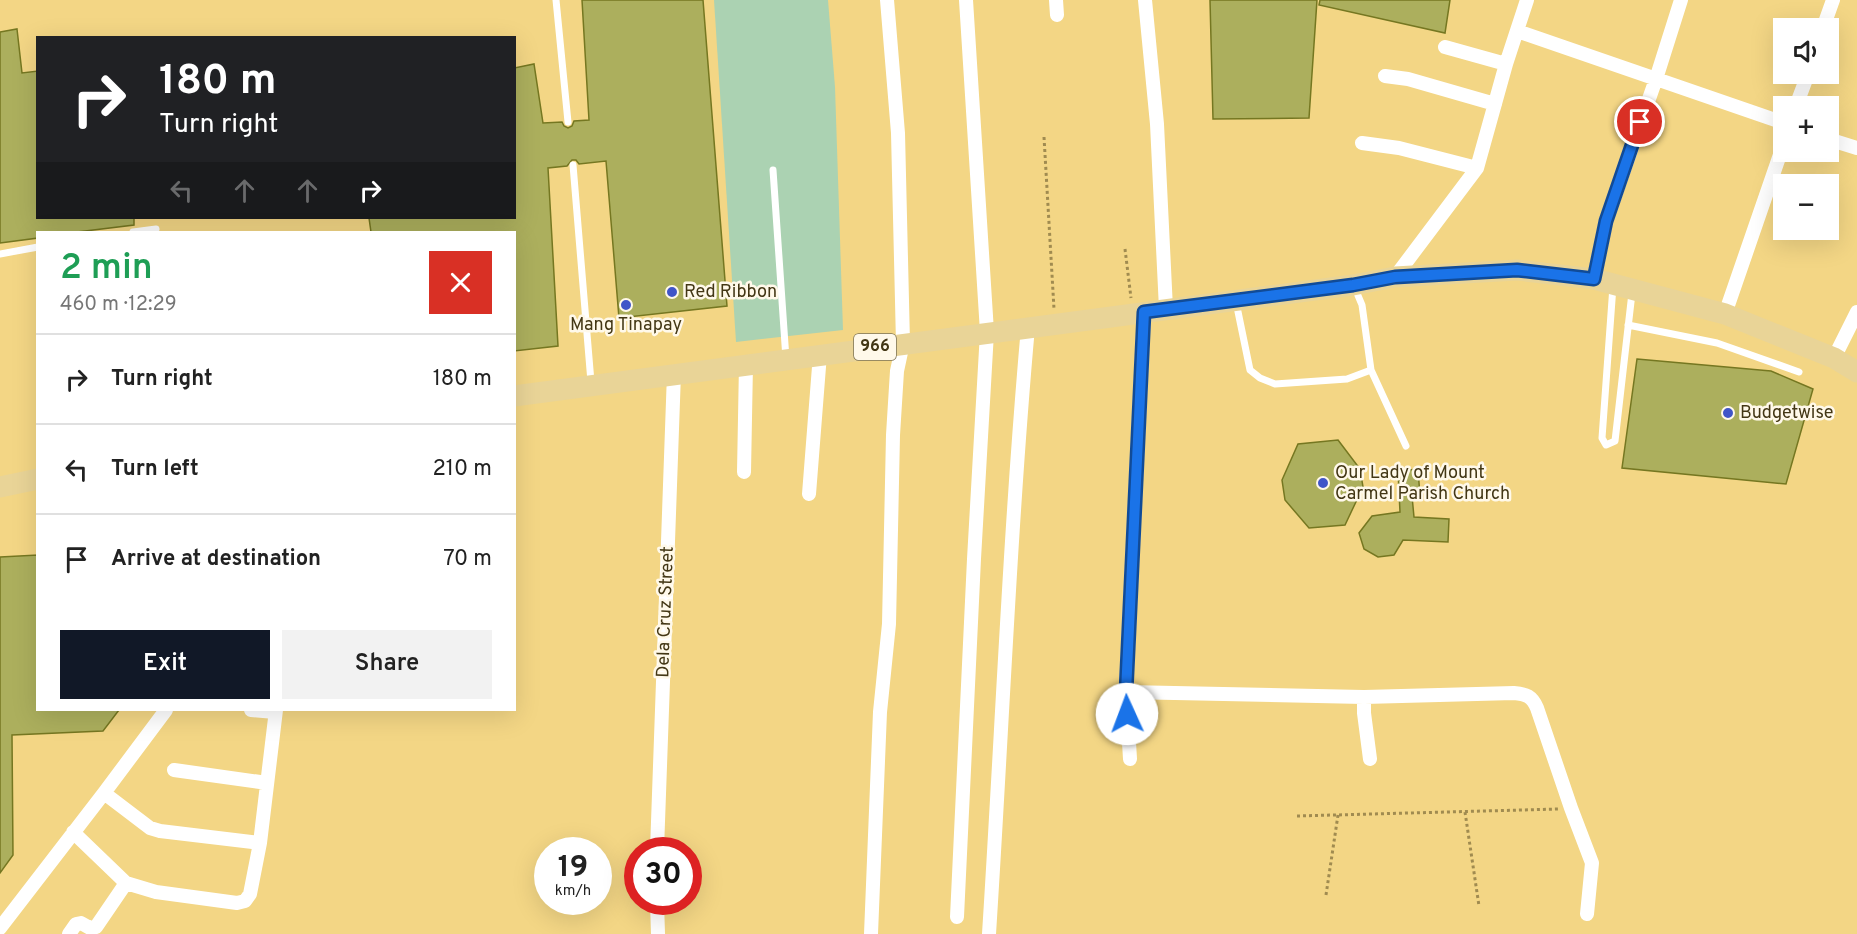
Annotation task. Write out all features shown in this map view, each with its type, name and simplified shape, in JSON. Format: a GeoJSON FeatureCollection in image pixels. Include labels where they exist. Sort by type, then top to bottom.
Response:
{"type":"FeatureCollection","features":[{"type":"Feature","properties":{"kind":"main road","name":"966"},"geometry":{"type":"LineString","coordinates":[[516,396],[786,358],[1353,285],[1395,277],[1517,270],[1613,284],[1725,314],[1834,358],[1857,372]]}},
{"type":"Feature","properties":{"kind":"main road"},"geometry":{"type":"LineString","coordinates":[[0,487],[36,479]]}},
{"type":"Feature","properties":{"kind":"street"},"geometry":{"type":"LineString","coordinates":[[870,934],[880,712],[889,624],[893,435],[897,371],[903,343],[898,133],[887,0]]}},
{"type":"Feature","properties":{"kind":"street"},"geometry":{"type":"LineString","coordinates":[[957,917],[987,332],[966,0]]}},
{"type":"Feature","properties":{"kind":"street"},"geometry":{"type":"LineString","coordinates":[[1056,0],[1057,15]]}},
{"type":"Feature","properties":{"kind":"street"},"geometry":{"type":"LineString","coordinates":[[1145,0],[1157,124],[1166,309]]}},
{"type":"Feature","properties":{"kind":"street"},"geometry":{"type":"LineString","coordinates":[[1395,277],[1477,168],[1506,64],[1527,0]]}},
{"type":"Feature","properties":{"kind":"street"},"geometry":{"type":"LineString","coordinates":[[1613,284],[1596,260],[1610,210],[1681,0]]}},
{"type":"Feature","properties":{"kind":"street"},"geometry":{"type":"LineString","coordinates":[[1827,18],[1833,0]]}},
{"type":"Feature","properties":{"kind":"street"},"geometry":{"type":"LineString","coordinates":[[1517,31],[1773,119]]}},
{"type":"Feature","properties":{"kind":"street"},"geometry":{"type":"LineString","coordinates":[[1445,47],[1506,64]]}},
{"type":"Feature","properties":{"kind":"street"},"geometry":{"type":"LineString","coordinates":[[1385,76],[1408,79],[1495,104]]}},
{"type":"Feature","properties":{"kind":"street"},"geometry":{"type":"LineString","coordinates":[[1839,142],[1857,148]]}},
{"type":"Feature","properties":{"kind":"street"},"geometry":{"type":"LineString","coordinates":[[1362,143],[1399,148],[1477,168]]}},
{"type":"Feature","properties":{"kind":"street"},"geometry":{"type":"LineString","coordinates":[[1725,314],[1777,162]]}},
{"type":"Feature","properties":{"kind":"street"},"geometry":{"type":"LineString","coordinates":[[1130,759],[1126,692],[1138,312]]}},
{"type":"Feature","properties":{"kind":"street"},"geometry":{"type":"LineString","coordinates":[[1834,358],[1857,312]]}},
{"type":"Feature","properties":{"kind":"street"},"geometry":{"type":"LineString","coordinates":[[989,934],[1008,581],[1028,327]]}},
{"type":"Feature","properties":{"kind":"street"},"geometry":{"type":"LineString","coordinates":[[809,494],[820,354]]}},
{"type":"Feature","properties":{"kind":"street"},"geometry":{"type":"LineString","coordinates":[[744,472],[746,364]]}},
{"type":"Feature","properties":{"kind":"street","name":"Dela Cruz Street"},"geometry":{"type":"LineString","coordinates":[[657,837],[674,373]]}},
{"type":"Feature","properties":{"kind":"street"},"geometry":{"type":"LineString","coordinates":[[1126,692],[1364,697],[1514,693],[1526,695],[1534,701],[1537,708],[1592,863],[1587,914]]}},
{"type":"Feature","properties":{"kind":"street"},"geometry":{"type":"LineString","coordinates":[[1364,697],[1370,759]]}},
{"type":"Feature","properties":{"kind":"street"},"geometry":{"type":"LineString","coordinates":[[0,928],[165,711]]}},
{"type":"Feature","properties":{"kind":"street"},"geometry":{"type":"LineString","coordinates":[[73,832],[126,884],[156,892],[237,903],[245,901],[250,894],[260,843],[276,711]]}},
{"type":"Feature","properties":{"kind":"street"},"geometry":{"type":"LineString","coordinates":[[174,770],[267,783]]}},
{"type":"Feature","properties":{"kind":"street"},"geometry":{"type":"LineString","coordinates":[[104,793],[150,828],[260,843]]}},
{"type":"Feature","properties":{"kind":"street"},"geometry":{"type":"LineString","coordinates":[[69,934],[76,924],[81,922],[90,928],[96,927],[126,884]]}},
{"type":"Feature","properties":{"kind":"street"},"geometry":{"type":"LineString","coordinates":[[657,915],[658,934]]}},
{"type":"Feature","properties":{"kind":"lane"},"geometry":{"type":"LineString","coordinates":[[556,0],[567,122]]}},
{"type":"Feature","properties":{"kind":"lane"},"geometry":{"type":"LineString","coordinates":[[573,165],[591,385]]}},
{"type":"Feature","properties":{"kind":"lane"},"geometry":{"type":"LineString","coordinates":[[773,170],[786,358]]}},
{"type":"Feature","properties":{"kind":"lane"},"geometry":{"type":"LineString","coordinates":[[141,231],[156,229]]}},
{"type":"Feature","properties":{"kind":"lane"},"geometry":{"type":"LineString","coordinates":[[0,254],[36,247]]}},
{"type":"Feature","properties":{"kind":"lane"},"geometry":{"type":"LineString","coordinates":[[1613,284],[1628,325],[1615,441],[1606,445],[1602,438],[1613,284]]}},
{"type":"Feature","properties":{"kind":"lane"},"geometry":{"type":"LineString","coordinates":[[1353,285],[1362,304],[1371,370],[1406,446]]}},
{"type":"Feature","properties":{"kind":"lane"},"geometry":{"type":"LineString","coordinates":[[1235,300],[1250,370],[1260,378],[1275,384],[1347,379],[1371,370]]}},
{"type":"Feature","properties":{"kind":"lane"},"geometry":{"type":"LineString","coordinates":[[1628,325],[1717,343],[1799,372]]}},
{"type":"Feature","properties":{"kind":"path"},"geometry":{"type":"LineString","coordinates":[[1044,137],[1055,323]]}},
{"type":"Feature","properties":{"kind":"path"},"geometry":{"type":"LineString","coordinates":[[1125,249],[1138,312]]}},
{"type":"Feature","properties":{"kind":"path"},"geometry":{"type":"LineString","coordinates":[[1297,816],[1571,808]]}},
{"type":"Feature","properties":{"kind":"path"},"geometry":{"type":"LineString","coordinates":[[1465,812],[1479,906]]}},
{"type":"Feature","properties":{"kind":"path"},"geometry":{"type":"LineString","coordinates":[[1326,895],[1338,815]]}},
{"type":"Feature","properties":{"kind":"green space"},"geometry":{"type":"Polygon","coordinates":[[[714,0],[828,0],[835,87],[843,330],[736,342],[714,0]]]}},
{"type":"Feature","properties":{"kind":"building"},"geometry":{"type":"Polygon","coordinates":[[[582,0],[703,0],[727,306],[619,318],[606,161],[579,164],[576,160],[572,160],[567,166],[548,168],[558,346],[516,351],[516,231],[371,231],[369,219],[516,219],[516,68],[534,64],[543,123],[562,122],[568,128],[574,121],[589,120],[582,0]]]}},
{"type":"Feature","properties":{"kind":"building"},"geometry":{"type":"Polygon","coordinates":[[[1210,0],[1317,0],[1309,118],[1213,119],[1210,0]]]}},
{"type":"Feature","properties":{"kind":"building"},"geometry":{"type":"Polygon","coordinates":[[[1320,0],[1450,0],[1445,33],[1319,5],[1320,0]]]}},
{"type":"Feature","properties":{"kind":"building"},"geometry":{"type":"Polygon","coordinates":[[[17,29],[22,73],[36,71],[36,219],[134,219],[134,225],[85,231],[36,231],[36,238],[0,243],[0,32],[17,29]]]}},
{"type":"Feature","properties":{"kind":"building"},"geometry":{"type":"Polygon","coordinates":[[[1637,359],[1771,371],[1813,389],[1786,484],[1622,468],[1637,359]]]}},
{"type":"Feature","properties":{"kind":"building","name":"Our Lady of Mount Carmel Parish Church"},"geometry":{"type":"Polygon","coordinates":[[[1338,440],[1360,469],[1363,487],[1345,525],[1309,528],[1285,500],[1282,480],[1298,444],[1338,440]]]}},
{"type":"Feature","properties":{"kind":"building"},"geometry":{"type":"Polygon","coordinates":[[[1418,469],[1420,496],[1412,496],[1414,517],[1449,519],[1448,542],[1403,540],[1394,555],[1378,557],[1364,549],[1359,533],[1372,516],[1400,512],[1398,471],[1418,469]]]}},
{"type":"Feature","properties":{"kind":"building"},"geometry":{"type":"Polygon","coordinates":[[[36,555],[36,711],[118,711],[103,731],[12,735],[13,855],[0,873],[0,557],[36,555]]]}},
{"type":"Feature","properties":{"kind":"place","name":"Red Ribbon"},"geometry":{"type":"Point","coordinates":[672,292]}},
{"type":"Feature","properties":{"kind":"place","name":"Mang Tinapay"},"geometry":{"type":"Point","coordinates":[626,305]}},
{"type":"Feature","properties":{"kind":"place","name":"Budgetwise"},"geometry":{"type":"Point","coordinates":[1728,413]}},
{"type":"Feature","properties":{"kind":"place","name":"Our Lady of Mount Carmel Parish Church"},"geometry":{"type":"Point","coordinates":[1323,483]}},
{"type":"Feature","properties":{"kind":"route"},"geometry":{"type":"LineString","coordinates":[[1127,714],[1126,692],[1144,312],[1353,285],[1395,277],[1517,270],[1594,279],[1596,260],[1606,221],[1640,122]]}}]}
